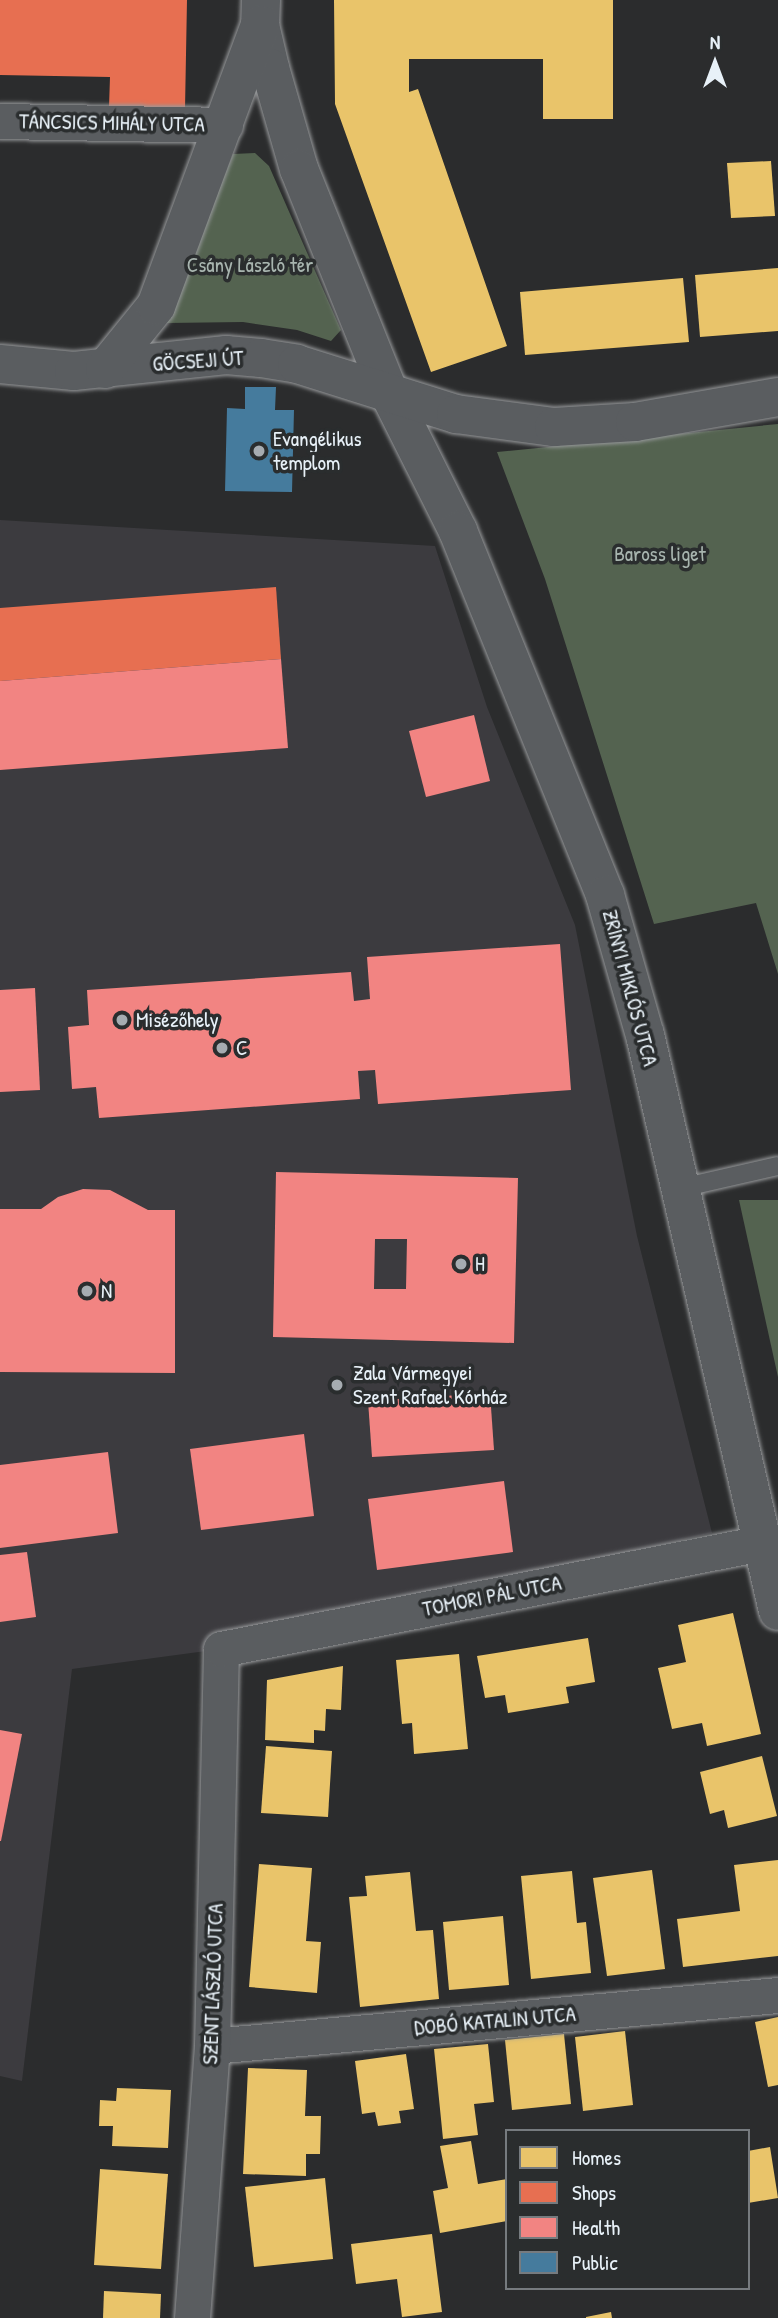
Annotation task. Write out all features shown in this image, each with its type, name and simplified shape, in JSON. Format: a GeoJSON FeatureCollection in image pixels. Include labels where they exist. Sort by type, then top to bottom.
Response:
{"type":"FeatureCollection","features":[{"type":"Feature","properties":{"kind":"street"},"geometry":{"type":"LineString","coordinates":[[105,369],[156,306],[225,125],[260,13]]}},
{"type":"Feature","properties":{"kind":"street"},"geometry":{"type":"LineString","coordinates":[[260,13],[299,169],[390,395]]}},
{"type":"Feature","properties":{"kind":"street","name":"TÁNCSICS MIHÁLY UTCA"},"geometry":{"type":"LineString","coordinates":[[0,121],[225,125]]}},
{"type":"Feature","properties":{"kind":"street","name":"GÖCSEJI ÚT"},"geometry":{"type":"LineString","coordinates":[[0,364],[105,369],[226,355],[261,358],[297,364],[390,395],[487,421],[554,427],[635,422],[778,397]]}},
{"type":"Feature","properties":{"kind":"street","name":"ZRÍNYI MIKLÓS UTCA"},"geometry":{"type":"LineString","coordinates":[[390,395],[458,531],[605,895],[681,1188],[778,1611]]}},
{"type":"Feature","properties":{"kind":"street","name":"TOMORI PÁL UTCA"},"geometry":{"type":"LineString","coordinates":[[221,1649],[762,1543]]}},
{"type":"Feature","properties":{"kind":"street","name":"SZENT LÁSZLÓ UTCA"},"geometry":{"type":"LineString","coordinates":[[192,2318],[212,2046],[221,1649]]}},
{"type":"Feature","properties":{"kind":"street","name":"DOBÓ KATALIN UTCA"},"geometry":{"type":"LineString","coordinates":[[212,2046],[778,1995]]}},
{"type":"Feature","properties":{"kind":"lane"},"geometry":{"type":"LineString","coordinates":[[681,1188],[778,1166]]}},
{"type":"Feature","properties":{"kind":"shaded area","name":"Zala Vármegyei Szent Rafael Kórház"},"geometry":{"type":"Polygon","coordinates":[[[0,520],[435,546],[487,707],[575,925],[637,1236],[712,1533],[221,1649],[72,1669],[22,2081],[0,2076],[0,520]]]}},
{"type":"Feature","properties":{"kind":"green space","name":"Csány László tér"},"geometry":{"type":"Polygon","coordinates":[[[255,153],[269,166],[341,330],[331,341],[297,330],[243,322],[167,323],[233,154],[255,153]]]}},
{"type":"Feature","properties":{"kind":"green space","name":"Baross liget"},"geometry":{"type":"Polygon","coordinates":[[[778,424],[778,974],[756,903],[654,924],[545,579],[497,452],[778,424]]]}},
{"type":"Feature","properties":{"kind":"green space"},"geometry":{"type":"Polygon","coordinates":[[[739,1200],[778,1200],[778,1377],[739,1200]]]}},
{"type":"Feature","properties":{"kind":"building: Homes"},"geometry":{"type":"Polygon","coordinates":[[[334,0],[613,0],[613,119],[543,119],[543,59],[409,59],[409,92],[418,89],[507,346],[431,372],[335,104],[334,0]]]}},
{"type":"Feature","properties":{"kind":"building: Homes"},"geometry":{"type":"Polygon","coordinates":[[[771,161],[775,216],[731,218],[727,163],[771,161]]]}},
{"type":"Feature","properties":{"kind":"building: Homes"},"geometry":{"type":"Polygon","coordinates":[[[778,268],[778,331],[700,337],[695,275],[778,268]]]}},
{"type":"Feature","properties":{"kind":"building: Homes"},"geometry":{"type":"Polygon","coordinates":[[[683,278],[689,342],[525,355],[520,292],[683,278]]]}},
{"type":"Feature","properties":{"kind":"building: Homes"},"geometry":{"type":"Polygon","coordinates":[[[733,1613],[761,1734],[707,1746],[702,1723],[672,1729],[658,1668],[686,1662],[678,1625],[733,1613]]]}},
{"type":"Feature","properties":{"kind":"building: Homes"},"geometry":{"type":"Polygon","coordinates":[[[588,1638],[595,1682],[566,1687],[569,1703],[508,1713],[505,1695],[485,1698],[477,1656],[588,1638]]]}},
{"type":"Feature","properties":{"kind":"building: Homes"},"geometry":{"type":"Polygon","coordinates":[[[459,1654],[468,1749],[414,1754],[412,1723],[402,1724],[396,1660],[459,1654]]]}},
{"type":"Feature","properties":{"kind":"building: Homes"},"geometry":{"type":"Polygon","coordinates":[[[343,1666],[341,1710],[326,1709],[325,1731],[314,1730],[314,1743],[265,1740],[267,1680],[343,1666]]]}},
{"type":"Feature","properties":{"kind":"building: Homes"},"geometry":{"type":"Polygon","coordinates":[[[266,1746],[332,1751],[328,1817],[261,1813],[266,1746]]]}},
{"type":"Feature","properties":{"kind":"building: Homes"},"geometry":{"type":"Polygon","coordinates":[[[762,1756],[777,1816],[728,1828],[724,1810],[710,1814],[700,1772],[762,1756]]]}},
{"type":"Feature","properties":{"kind":"building: Homes"},"geometry":{"type":"Polygon","coordinates":[[[778,1860],[778,1956],[683,1967],[677,1919],[740,1911],[734,1865],[778,1860]]]}},
{"type":"Feature","properties":{"kind":"building: Homes"},"geometry":{"type":"Polygon","coordinates":[[[259,1864],[312,1868],[306,1941],[321,1942],[317,1993],[249,1987],[259,1864]]]}},
{"type":"Feature","properties":{"kind":"building: Homes"},"geometry":{"type":"Polygon","coordinates":[[[652,1870],[665,1969],[607,1976],[593,1878],[652,1870]]]}},
{"type":"Feature","properties":{"kind":"building: Homes"},"geometry":{"type":"Polygon","coordinates":[[[572,1871],[577,1923],[586,1922],[591,1973],[531,1979],[521,1876],[572,1871]]]}},
{"type":"Feature","properties":{"kind":"building: Homes"},"geometry":{"type":"Polygon","coordinates":[[[410,1872],[416,1931],[433,1930],[439,1999],[360,2007],[349,1897],[367,1896],[365,1876],[410,1872]]]}},
{"type":"Feature","properties":{"kind":"building: Homes"},"geometry":{"type":"Polygon","coordinates":[[[503,1916],[509,1985],[449,1990],[443,1922],[503,1916]]]}},
{"type":"Feature","properties":{"kind":"building: Homes"},"geometry":{"type":"Polygon","coordinates":[[[778,2017],[778,2085],[768,2087],[755,2022],[778,2017]]]}},
{"type":"Feature","properties":{"kind":"building: Homes"},"geometry":{"type":"Polygon","coordinates":[[[625,2031],[633,2105],[583,2111],[575,2037],[625,2031]]]}},
{"type":"Feature","properties":{"kind":"building: Homes"},"geometry":{"type":"Polygon","coordinates":[[[564,2034],[571,2104],[512,2110],[505,2040],[564,2034]]]}},
{"type":"Feature","properties":{"kind":"building: Homes"},"geometry":{"type":"Polygon","coordinates":[[[488,2044],[494,2102],[474,2104],[478,2135],[443,2139],[434,2049],[488,2044]]]}},
{"type":"Feature","properties":{"kind":"building: Homes"},"geometry":{"type":"Polygon","coordinates":[[[406,2054],[414,2109],[399,2111],[401,2123],[378,2126],[375,2112],[362,2114],[355,2061],[406,2054]]]}},
{"type":"Feature","properties":{"kind":"building: Homes"},"geometry":{"type":"Polygon","coordinates":[[[248,2068],[307,2070],[305,2116],[321,2116],[320,2154],[306,2154],[306,2176],[243,2174],[248,2068]]]}},
{"type":"Feature","properties":{"kind":"building: Homes"},"geometry":{"type":"Polygon","coordinates":[[[117,2088],[171,2090],[168,2148],[112,2146],[113,2126],[99,2126],[100,2100],[116,2101],[117,2088]]]}},
{"type":"Feature","properties":{"kind":"building: Homes"},"geometry":{"type":"Polygon","coordinates":[[[471,2141],[478,2184],[505,2179],[505,2221],[440,2233],[433,2191],[448,2188],[440,2146],[471,2141]]]}},
{"type":"Feature","properties":{"kind":"building: Homes"},"geometry":{"type":"Polygon","coordinates":[[[770,2147],[778,2198],[750,2203],[750,2151],[770,2147]]]}},
{"type":"Feature","properties":{"kind":"building: Homes"},"geometry":{"type":"Polygon","coordinates":[[[100,2169],[168,2174],[161,2269],[94,2265],[100,2169]]]}},
{"type":"Feature","properties":{"kind":"building: Homes"},"geometry":{"type":"Polygon","coordinates":[[[325,2178],[333,2259],[254,2267],[245,2187],[325,2178]]]}},
{"type":"Feature","properties":{"kind":"building: Homes"},"geometry":{"type":"Polygon","coordinates":[[[432,2234],[442,2312],[402,2317],[397,2279],[356,2284],[351,2244],[432,2234]]]}},
{"type":"Feature","properties":{"kind":"building: Homes"},"geometry":{"type":"Polygon","coordinates":[[[104,2291],[161,2294],[160,2318],[103,2318],[104,2291]]]}},
{"type":"Feature","properties":{"kind":"building: Homes"},"geometry":{"type":"Polygon","coordinates":[[[611,2312],[612,2318],[586,2318],[586,2317],[611,2312]]]}},
{"type":"Feature","properties":{"kind":"building: Shops"},"geometry":{"type":"Polygon","coordinates":[[[0,0],[187,0],[185,109],[109,107],[110,77],[0,75],[0,0]]]}},
{"type":"Feature","properties":{"kind":"building: Shops"},"geometry":{"type":"Polygon","coordinates":[[[276,587],[281,659],[0,681],[0,608],[276,587]]]}},
{"type":"Feature","properties":{"kind":"building: Health"},"geometry":{"type":"Polygon","coordinates":[[[281,659],[288,748],[0,770],[0,681],[281,659]]]}},
{"type":"Feature","properties":{"kind":"building: Health"},"geometry":{"type":"Polygon","coordinates":[[[474,715],[490,781],[426,797],[409,731],[474,715]]]}},
{"type":"Feature","properties":{"kind":"building: Health"},"geometry":{"type":"Polygon","coordinates":[[[560,944],[571,1090],[378,1104],[375,1070],[358,1071],[360,1099],[99,1118],[96,1087],[72,1089],[68,1027],[89,1025],[87,990],[351,972],[354,1001],[370,999],[367,957],[560,944]]]}},
{"type":"Feature","properties":{"kind":"building: Health"},"geometry":{"type":"Polygon","coordinates":[[[35,988],[40,1090],[0,1092],[0,990],[35,988]]]}},
{"type":"Feature","properties":{"kind":"building: Health","name":"H"},"geometry":{"type":"Polygon","coordinates":[[[276,1172],[518,1178],[514,1343],[273,1337],[276,1172]],[[375,1239],[374,1289],[406,1289],[407,1239],[375,1239]]]}},
{"type":"Feature","properties":{"kind":"building: Health","name":"N"},"geometry":{"type":"Polygon","coordinates":[[[83,1189],[110,1190],[148,1210],[175,1210],[175,1373],[0,1372],[0,1209],[41,1209],[58,1197],[83,1189]]]}},
{"type":"Feature","properties":{"kind":"building: Health"},"geometry":{"type":"Polygon","coordinates":[[[490,1393],[494,1450],[372,1457],[368,1401],[490,1393]]]}},
{"type":"Feature","properties":{"kind":"building: Health"},"geometry":{"type":"Polygon","coordinates":[[[304,1434],[314,1516],[201,1530],[190,1449],[304,1434]]]}},
{"type":"Feature","properties":{"kind":"building: Health"},"geometry":{"type":"Polygon","coordinates":[[[108,1452],[118,1533],[0,1548],[0,1465],[108,1452]]]}},
{"type":"Feature","properties":{"kind":"building: Health"},"geometry":{"type":"Polygon","coordinates":[[[504,1481],[513,1552],[377,1570],[368,1499],[504,1481]]]}},
{"type":"Feature","properties":{"kind":"building: Health"},"geometry":{"type":"Polygon","coordinates":[[[27,1552],[36,1617],[0,1622],[0,1555],[27,1552]]]}},
{"type":"Feature","properties":{"kind":"building: Health"},"geometry":{"type":"Polygon","coordinates":[[[0,1730],[22,1734],[1,1841],[0,1841],[0,1730]]]}},
{"type":"Feature","properties":{"kind":"building: Public","name":"Evangélikus templom"},"geometry":{"type":"Polygon","coordinates":[[[245,387],[276,387],[275,410],[294,410],[292,492],[225,491],[227,408],[245,409],[245,387]]]}},
{"type":"Feature","properties":{"kind":"place","name":"Evangélikus templom"},"geometry":{"type":"Point","coordinates":[259,451]}},
{"type":"Feature","properties":{"kind":"place","name":"Misézőhely"},"geometry":{"type":"Point","coordinates":[122,1020]}},
{"type":"Feature","properties":{"kind":"place","name":"C"},"geometry":{"type":"Point","coordinates":[222,1048]}},
{"type":"Feature","properties":{"kind":"place","name":"H"},"geometry":{"type":"Point","coordinates":[461,1264]}},
{"type":"Feature","properties":{"kind":"place","name":"N"},"geometry":{"type":"Point","coordinates":[87,1291]}},
{"type":"Feature","properties":{"kind":"place","name":"Zala Vármegyei Szent Rafael Kórház"},"geometry":{"type":"Point","coordinates":[337,1385]}}]}
